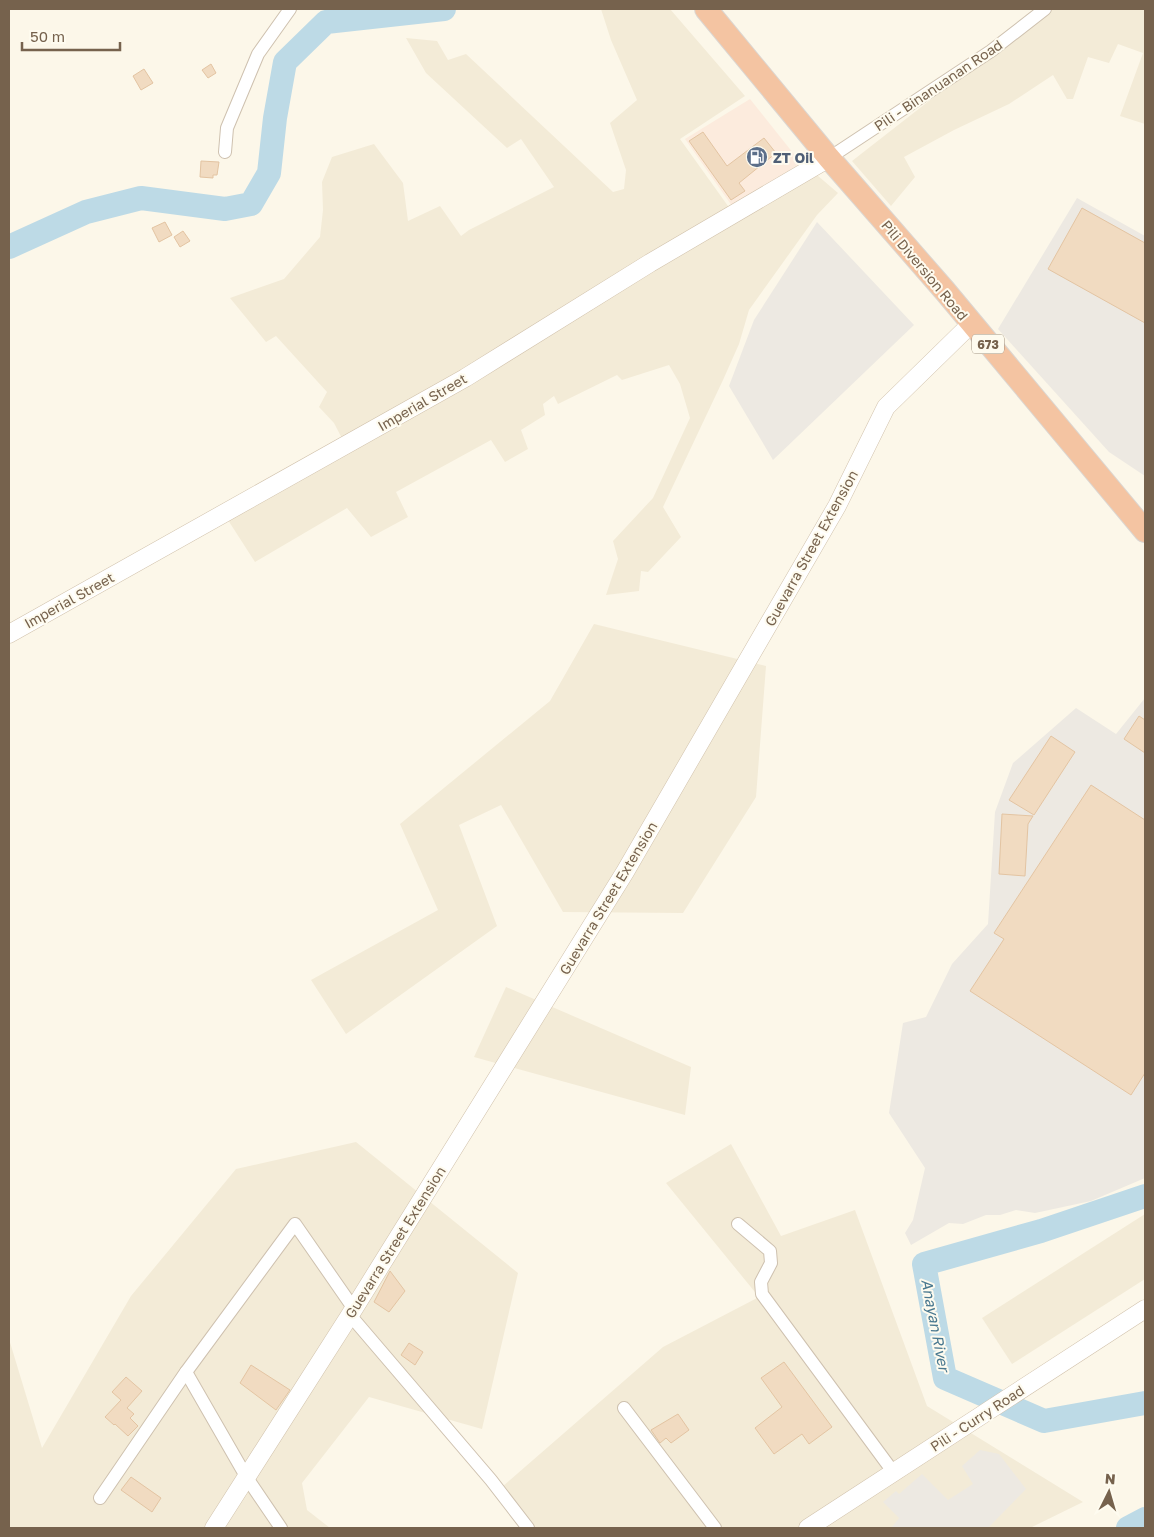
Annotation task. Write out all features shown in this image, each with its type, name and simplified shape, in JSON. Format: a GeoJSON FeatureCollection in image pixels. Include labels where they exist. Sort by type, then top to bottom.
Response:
{"type":"FeatureCollection","features":[{"type":"Feature","properties":{"kind":"highway","name":"Pili Diversion Road"},"geometry":{"type":"LineString","coordinates":[[706,9],[829,158],[1145,531]]}},
{"type":"Feature","properties":{"kind":"street"},"geometry":{"type":"LineString","coordinates":[[225,152],[227,128],[258,54],[290,9]]}},
{"type":"Feature","properties":{"kind":"street","name":"Pili - Binanuanan Road"},"geometry":{"type":"LineString","coordinates":[[829,158],[991,51],[1045,9]]}},
{"type":"Feature","properties":{"kind":"street","name":"Imperial Street"},"geometry":{"type":"LineString","coordinates":[[9,634],[465,378],[650,264],[829,158]]}},
{"type":"Feature","properties":{"kind":"street","name":"Guevarra Street Extension"},"geometry":{"type":"LineString","coordinates":[[214,1528],[352,1312],[625,872],[837,506],[886,407],[971,324]]}},
{"type":"Feature","properties":{"kind":"street"},"geometry":{"type":"LineString","coordinates":[[100,1498],[186,1372],[295,1224],[352,1312],[491,1480],[528,1528]]}},
{"type":"Feature","properties":{"kind":"street"},"geometry":{"type":"LineString","coordinates":[[738,1224],[770,1251],[771,1263],[761,1282],[762,1294],[894,1473]]}},
{"type":"Feature","properties":{"kind":"street","name":"Pili - Curry Road"},"geometry":{"type":"LineString","coordinates":[[808,1528],[1145,1309]]}},
{"type":"Feature","properties":{"kind":"street"},"geometry":{"type":"LineString","coordinates":[[186,1372],[247,1478],[281,1528]]}},
{"type":"Feature","properties":{"kind":"street"},"geometry":{"type":"LineString","coordinates":[[624,1408],[716,1528]]}},
{"type":"Feature","properties":{"kind":"shaded area"},"geometry":{"type":"Polygon","coordinates":[[[601,9],[670,9],[745,96],[680,139],[738,220],[817,175],[838,193],[817,215],[749,310],[739,344],[663,507],[681,537],[648,572],[641,571],[639,591],[606,595],[618,559],[613,541],[653,498],[690,418],[680,384],[669,365],[622,380],[617,375],[558,404],[554,396],[543,404],[545,415],[521,430],[528,449],[505,462],[491,440],[396,492],[408,517],[371,537],[347,508],[255,562],[226,517],[348,450],[334,423],[319,407],[327,392],[276,336],[266,342],[230,298],[284,279],[320,237],[323,210],[322,182],[332,157],[374,144],[403,183],[408,221],[440,206],[461,236],[469,230],[554,187],[521,139],[507,148],[426,73],[406,38],[437,41],[448,60],[466,54],[613,192],[624,189],[626,170],[610,123],[637,100],[611,40],[601,9]]]}},
{"type":"Feature","properties":{"kind":"shaded area"},"geometry":{"type":"Polygon","coordinates":[[[1047,9],[1145,9],[1145,124],[1120,116],[1143,53],[1118,44],[1109,63],[1088,57],[1073,99],[1067,99],[1053,75],[1009,104],[954,130],[904,157],[915,177],[891,206],[852,161],[1047,9]]]}},
{"type":"Feature","properties":{"kind":"shaded area"},"geometry":{"type":"Polygon","coordinates":[[[750,99],[801,163],[732,206],[685,139],[750,99]]]}},
{"type":"Feature","properties":{"kind":"shaded area"},"geometry":{"type":"Polygon","coordinates":[[[1077,198],[1145,236],[1145,476],[1109,452],[998,329],[1077,198]]]}},
{"type":"Feature","properties":{"kind":"shaded area"},"geometry":{"type":"Polygon","coordinates":[[[817,222],[914,325],[773,460],[729,386],[754,320],[817,222]]]}},
{"type":"Feature","properties":{"kind":"shaded area"},"geometry":{"type":"Polygon","coordinates":[[[594,624],[766,666],[756,797],[683,913],[563,912],[501,805],[459,825],[497,926],[346,1034],[311,980],[438,910],[400,824],[550,701],[594,624]]]}},
{"type":"Feature","properties":{"kind":"shaded area"},"geometry":{"type":"Polygon","coordinates":[[[1145,698],[1145,1178],[1091,1201],[1035,1213],[1016,1210],[1000,1215],[986,1215],[963,1224],[949,1223],[911,1245],[905,1233],[913,1220],[925,1168],[889,1113],[903,1023],[926,1017],[952,964],[988,924],[995,812],[1013,763],[1076,708],[1116,734],[1145,698]]]}},
{"type":"Feature","properties":{"kind":"shaded area"},"geometry":{"type":"Polygon","coordinates":[[[506,987],[691,1067],[685,1115],[474,1057],[506,987]]]}},
{"type":"Feature","properties":{"kind":"shaded area"},"geometry":{"type":"Polygon","coordinates":[[[356,1142],[518,1273],[482,1429],[369,1397],[302,1483],[307,1510],[330,1528],[9,1528],[9,1339],[42,1448],[131,1296],[236,1169],[356,1142]]]}},
{"type":"Feature","properties":{"kind":"shaded area"},"geometry":{"type":"Polygon","coordinates":[[[731,1144],[781,1236],[855,1210],[927,1406],[1083,1502],[1030,1528],[534,1528],[502,1487],[663,1347],[759,1297],[666,1183],[731,1144]]]}},
{"type":"Feature","properties":{"kind":"shaded area"},"geometry":{"type":"Polygon","coordinates":[[[1145,1214],[1145,1279],[1012,1364],[982,1318],[1145,1214]]]}},
{"type":"Feature","properties":{"kind":"shaded area"},"geometry":{"type":"Polygon","coordinates":[[[980,1450],[999,1454],[1026,1489],[988,1528],[892,1527],[899,1518],[883,1502],[896,1491],[899,1494],[922,1474],[948,1500],[973,1484],[962,1466],[980,1450]]]}},
{"type":"Feature","properties":{"kind":"building"},"geometry":{"type":"Polygon","coordinates":[[[211,64],[216,73],[208,78],[202,70],[211,64]]]}},
{"type":"Feature","properties":{"kind":"building"},"geometry":{"type":"Polygon","coordinates":[[[144,69],[153,83],[141,90],[133,76],[144,69]]]}},
{"type":"Feature","properties":{"kind":"building"},"geometry":{"type":"Polygon","coordinates":[[[703,132],[727,166],[764,138],[776,153],[739,183],[745,191],[731,200],[689,141],[703,132]]]}},
{"type":"Feature","properties":{"kind":"building"},"geometry":{"type":"Polygon","coordinates":[[[201,161],[219,162],[217,175],[213,175],[213,178],[200,177],[201,161]]]}},
{"type":"Feature","properties":{"kind":"building"},"geometry":{"type":"Polygon","coordinates":[[[1082,208],[1145,243],[1145,323],[1048,269],[1082,208]]]}},
{"type":"Feature","properties":{"kind":"building"},"geometry":{"type":"Polygon","coordinates":[[[165,222],[172,235],[159,242],[152,228],[165,222]]]}},
{"type":"Feature","properties":{"kind":"building"},"geometry":{"type":"Polygon","coordinates":[[[183,231],[190,241],[180,247],[174,237],[183,231]]]}},
{"type":"Feature","properties":{"kind":"building"},"geometry":{"type":"Polygon","coordinates":[[[1139,716],[1145,720],[1145,753],[1124,739],[1139,716]]]}},
{"type":"Feature","properties":{"kind":"building"},"geometry":{"type":"Polygon","coordinates":[[[1051,736],[1075,752],[1034,815],[1009,800],[1051,736]]]}},
{"type":"Feature","properties":{"kind":"building"},"geometry":{"type":"Polygon","coordinates":[[[1091,785],[1145,820],[1145,1073],[1131,1095],[970,991],[1004,939],[994,933],[1091,785]]]}},
{"type":"Feature","properties":{"kind":"building"},"geometry":{"type":"Polygon","coordinates":[[[1002,814],[1033,816],[1028,824],[1025,876],[999,874],[1002,814]]]}},
{"type":"Feature","properties":{"kind":"building"},"geometry":{"type":"Polygon","coordinates":[[[390,1271],[405,1291],[389,1312],[374,1302],[390,1271]]]}},
{"type":"Feature","properties":{"kind":"building"},"geometry":{"type":"Polygon","coordinates":[[[409,1343],[423,1352],[415,1365],[401,1355],[409,1343]]]}},
{"type":"Feature","properties":{"kind":"building"},"geometry":{"type":"Polygon","coordinates":[[[784,1362],[832,1427],[809,1444],[802,1434],[774,1454],[755,1428],[782,1407],[761,1378],[784,1362]]]}},
{"type":"Feature","properties":{"kind":"building"},"geometry":{"type":"Polygon","coordinates":[[[251,1365],[290,1390],[276,1410],[240,1383],[251,1365]]]}},
{"type":"Feature","properties":{"kind":"building"},"geometry":{"type":"Polygon","coordinates":[[[126,1377],[142,1391],[127,1408],[134,1414],[130,1418],[138,1426],[128,1436],[105,1417],[121,1400],[112,1392],[126,1377]]]}},
{"type":"Feature","properties":{"kind":"building"},"geometry":{"type":"Polygon","coordinates":[[[678,1414],[689,1430],[671,1443],[666,1438],[660,1443],[651,1430],[678,1414]]]}},
{"type":"Feature","properties":{"kind":"building"},"geometry":{"type":"Polygon","coordinates":[[[131,1477],[161,1498],[152,1512],[121,1490],[131,1477]]]}},
{"type":"Feature","properties":{"kind":"waterway"},"geometry":{"type":"LineString","coordinates":[[9,247],[86,212],[141,198],[225,209],[251,204],[269,173],[275,118],[285,62],[326,22],[444,9]]}},
{"type":"Feature","properties":{"kind":"waterway","name":"Anayan River"},"geometry":{"type":"LineString","coordinates":[[1145,1196],[1041,1231],[924,1264],[945,1378],[1044,1421],[1145,1403]]}},
{"type":"Feature","properties":{"kind":"waterway","name":"Anayan River"},"geometry":{"type":"LineString","coordinates":[[1128,1528],[1145,1519]]}},
{"type":"Feature","properties":{"kind":"place","name":"ZT Oil"},"geometry":{"type":"Point","coordinates":[757,157]}}]}
